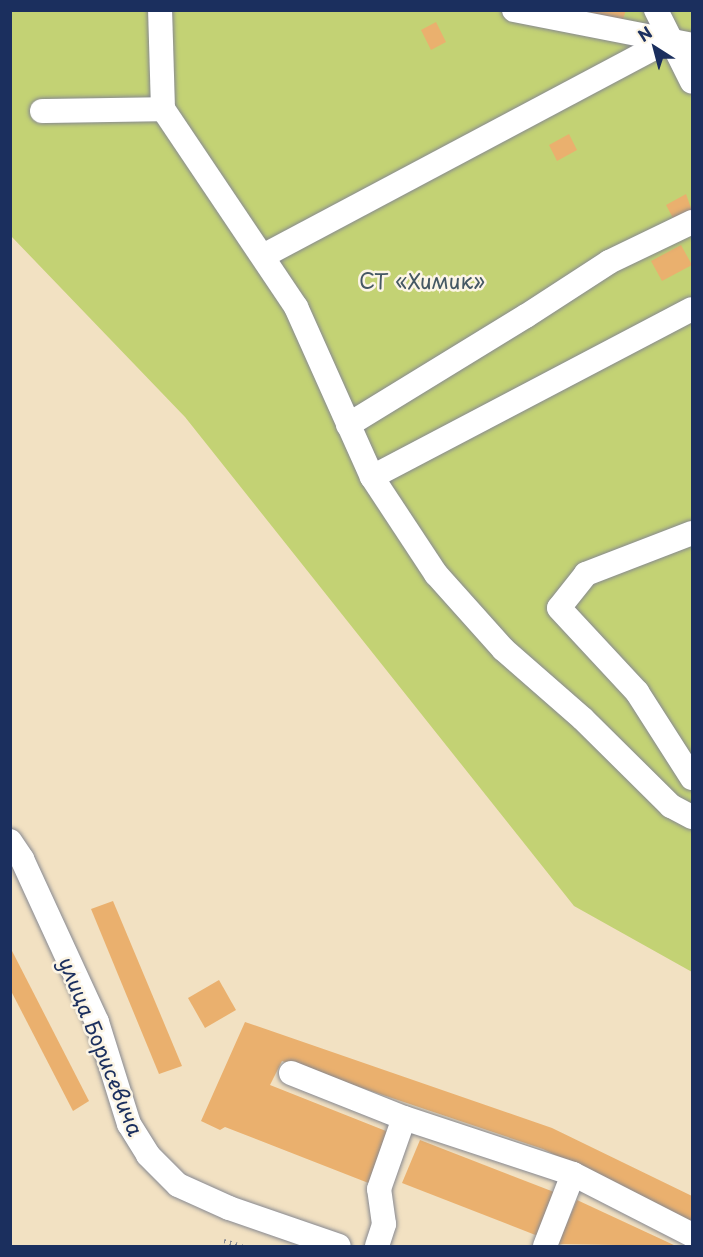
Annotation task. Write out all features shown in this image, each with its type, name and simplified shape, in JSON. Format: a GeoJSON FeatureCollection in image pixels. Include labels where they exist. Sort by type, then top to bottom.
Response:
{"type":"FeatureCollection","features":[{"type":"Feature","properties":{"kind":"street"},"geometry":{"type":"LineString","coordinates":[[160,10],[163,108],[296,307],[372,477],[436,574],[503,649],[582,719],[671,806],[693,817]]}},
{"type":"Feature","properties":{"kind":"street"},"geometry":{"type":"LineString","coordinates":[[514,10],[682,42]]}},
{"type":"Feature","properties":{"kind":"street"},"geometry":{"type":"LineString","coordinates":[[656,10],[682,42],[693,82]]}},
{"type":"Feature","properties":{"kind":"street"},"geometry":{"type":"LineString","coordinates":[[262,256],[682,42]]}},
{"type":"Feature","properties":{"kind":"street"},"geometry":{"type":"LineString","coordinates":[[42,111],[163,108]]}},
{"type":"Feature","properties":{"kind":"street"},"geometry":{"type":"LineString","coordinates":[[348,425],[526,316],[609,262],[693,222]]}},
{"type":"Feature","properties":{"kind":"street"},"geometry":{"type":"LineString","coordinates":[[372,477],[693,309]]}},
{"type":"Feature","properties":{"kind":"street"},"geometry":{"type":"LineString","coordinates":[[693,533],[586,574],[559,608],[637,692],[693,778]]}},
{"type":"Feature","properties":{"kind":"street","name":"улица Борисевича"},"geometry":{"type":"LineString","coordinates":[[10,841],[22,859],[97,1022],[129,1124],[148,1155],[178,1185],[229,1208],[339,1246]]}},
{"type":"Feature","properties":{"kind":"street"},"geometry":{"type":"LineString","coordinates":[[291,1073],[405,1118],[573,1174],[693,1235]]}},
{"type":"Feature","properties":{"kind":"street"},"geometry":{"type":"LineString","coordinates":[[377,1246],[384,1224],[379,1189],[405,1118]]}},
{"type":"Feature","properties":{"kind":"street"},"geometry":{"type":"LineString","coordinates":[[545,1246],[573,1174]]}},
{"type":"Feature","properties":{"kind":"path"},"geometry":{"type":"LineString","coordinates":[[224,1241],[242,1246]]}},
{"type":"Feature","properties":{"kind":"green space","name":"СТ «Химик»"},"geometry":{"type":"Polygon","coordinates":[[[11,11],[692,11],[692,972],[574,906],[185,417],[11,236],[11,11]]]}},
{"type":"Feature","properties":{"kind":"building"},"geometry":{"type":"Polygon","coordinates":[[[582,10],[626,10],[622,22],[582,10]]]}},
{"type":"Feature","properties":{"kind":"building"},"geometry":{"type":"Polygon","coordinates":[[[436,22],[446,42],[431,50],[421,30],[436,22]]]}},
{"type":"Feature","properties":{"kind":"building"},"geometry":{"type":"Polygon","coordinates":[[[569,134],[577,150],[557,161],[549,145],[569,134]]]}},
{"type":"Feature","properties":{"kind":"building"},"geometry":{"type":"Polygon","coordinates":[[[686,194],[692,211],[674,220],[666,205],[686,194]]]}},
{"type":"Feature","properties":{"kind":"building"},"geometry":{"type":"Polygon","coordinates":[[[681,245],[692,265],[662,281],[651,261],[681,245]]]}},
{"type":"Feature","properties":{"kind":"building"},"geometry":{"type":"Polygon","coordinates":[[[113,901],[182,1066],[159,1074],[91,909],[113,901]]]}},
{"type":"Feature","properties":{"kind":"building"},"geometry":{"type":"Polygon","coordinates":[[[10,947],[89,1101],[73,1111],[10,989],[10,947]]]}},
{"type":"Feature","properties":{"kind":"building"},"geometry":{"type":"Polygon","coordinates":[[[219,980],[236,1010],[205,1028],[188,998],[219,980]]]}},
{"type":"Feature","properties":{"kind":"building"},"geometry":{"type":"Polygon","coordinates":[[[245,1022],[552,1128],[692,1196],[692,1222],[543,1149],[282,1061],[270,1085],[391,1133],[371,1184],[225,1127],[220,1130],[201,1121],[245,1022]]]}},
{"type":"Feature","properties":{"kind":"building"},"geometry":{"type":"Polygon","coordinates":[[[420,1140],[554,1192],[538,1236],[402,1183],[420,1140]]]}},
{"type":"Feature","properties":{"kind":"building"},"geometry":{"type":"Polygon","coordinates":[[[577,1200],[676,1246],[558,1244],[577,1200]]]}}]}
